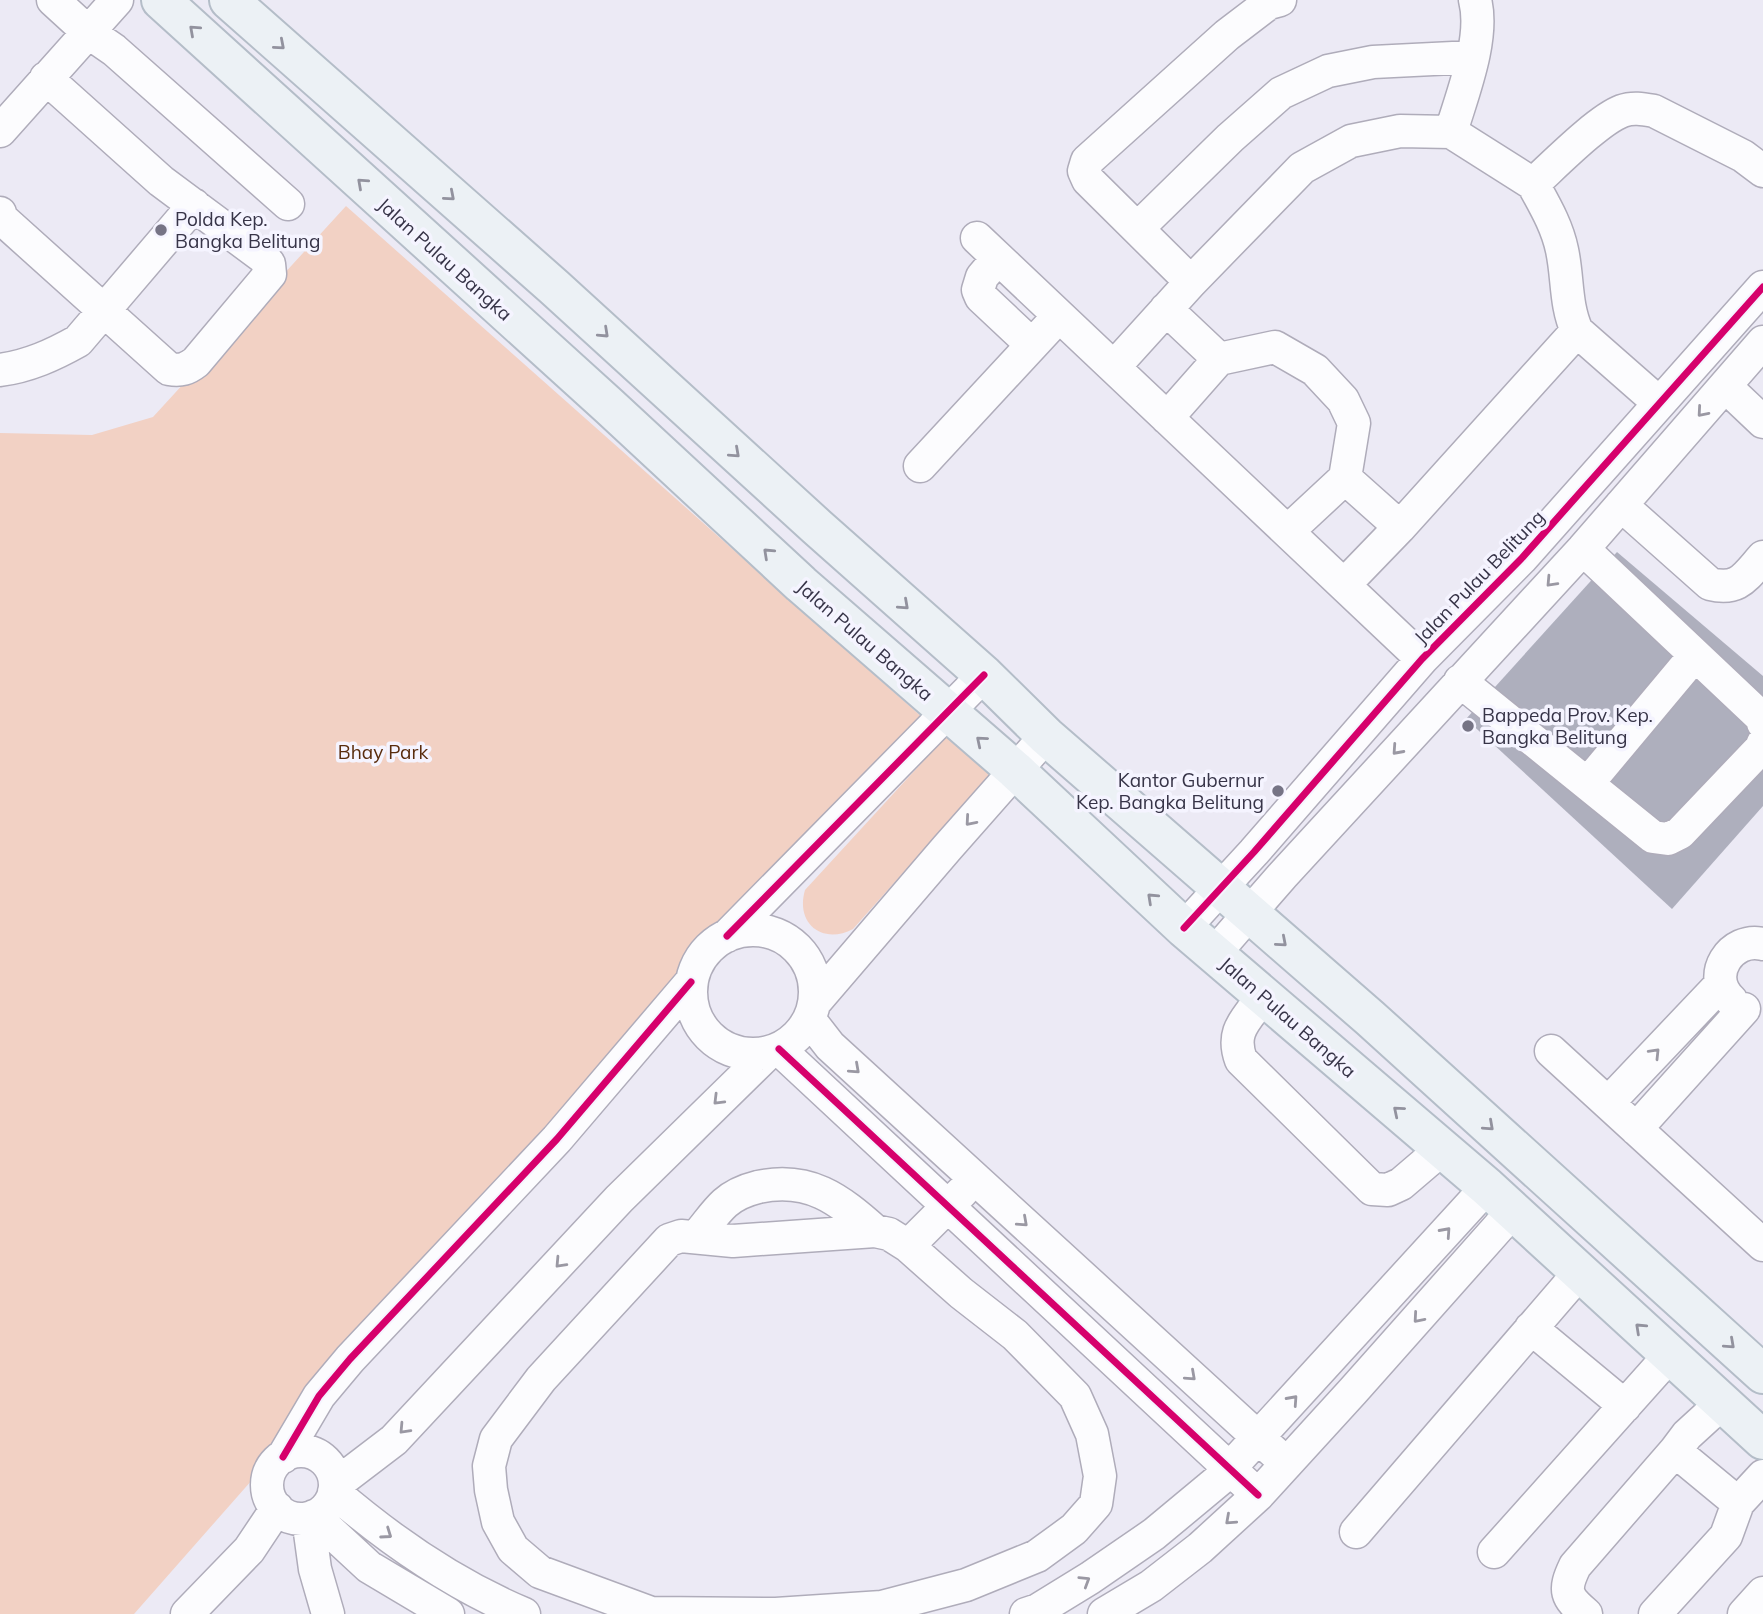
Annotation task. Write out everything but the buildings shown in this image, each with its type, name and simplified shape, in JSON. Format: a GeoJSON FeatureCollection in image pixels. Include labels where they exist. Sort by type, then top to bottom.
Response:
{"type":"FeatureCollection","features":[{"type":"Feature","properties":{"kind":"main road","name":"Jalan Pulau Bangka"},"geometry":{"type":"LineString","coordinates":[[161,0],[801,584],[947,713],[1015,769],[1184,928],[1442,1149],[1763,1440]]}},
{"type":"Feature","properties":{"kind":"main road"},"geometry":{"type":"LineString","coordinates":[[229,0],[554,287],[984,675],[1046,736],[1370,1018],[1763,1374]]}},
{"type":"Feature","properties":{"kind":"street"},"geometry":{"type":"LineString","coordinates":[[52,0],[88,32],[114,50],[288,204]]}},
{"type":"Feature","properties":{"kind":"street"},"geometry":{"type":"LineString","coordinates":[[0,131],[117,0]]}},
{"type":"Feature","properties":{"kind":"street"},"geometry":{"type":"LineString","coordinates":[[1191,282],[1088,180],[1084,171],[1087,161],[1227,34],[1269,4],[1280,0]]}},
{"type":"Feature","properties":{"kind":"street"},"geometry":{"type":"LineString","coordinates":[[1451,132],[1473,57],[1479,13],[1475,0]]}},
{"type":"Feature","properties":{"kind":"street"},"geometry":{"type":"LineString","coordinates":[[1138,228],[1230,138],[1281,93],[1328,71],[1373,62],[1473,57]]}},
{"type":"Feature","properties":{"kind":"street"},"geometry":{"type":"LineString","coordinates":[[0,213],[0,219],[169,369],[180,371],[195,362],[270,274],[269,264],[263,257],[161,181],[46,78]]}},
{"type":"Feature","properties":{"kind":"street"},"geometry":{"type":"LineString","coordinates":[[1533,184],[1606,119],[1623,110],[1638,108],[1654,111],[1743,156],[1763,171]]}},
{"type":"Feature","properties":{"kind":"street"},"geometry":{"type":"LineString","coordinates":[[1114,367],[1191,282],[1302,168],[1351,141],[1400,131],[1451,132],[1533,184],[1553,220],[1563,251],[1572,318],[1577,331],[1659,403]]}},
{"type":"Feature","properties":{"kind":"street"},"geometry":{"type":"LineString","coordinates":[[0,370],[19,368],[78,341],[194,205]]}},
{"type":"Feature","properties":{"kind":"street"},"geometry":{"type":"LineString","coordinates":[[1032,345],[981,297],[978,290],[988,248],[1422,659]]}},
{"type":"Feature","properties":{"kind":"street"},"geometry":{"type":"LineString","coordinates":[[1166,309],[1219,359]]}},
{"type":"Feature","properties":{"kind":"street","name":"Jalan Pulau Belitung"},"geometry":{"type":"LineString","coordinates":[[1235,902],[1422,659],[1521,559],[1659,403],[1756,309]]}},
{"type":"Feature","properties":{"kind":"street"},"geometry":{"type":"LineString","coordinates":[[920,466],[1059,316]]}},
{"type":"Feature","properties":{"kind":"street"},"geometry":{"type":"LineString","coordinates":[[1345,585],[1577,331]]}},
{"type":"Feature","properties":{"kind":"street"},"geometry":{"type":"LineString","coordinates":[[1184,928],[1235,902],[1460,681],[1583,548],[1763,342]]}},
{"type":"Feature","properties":{"kind":"street"},"geometry":{"type":"LineString","coordinates":[[1167,418],[1219,359],[1275,347],[1315,370],[1343,400],[1354,423],[1345,478],[1287,531]]}},
{"type":"Feature","properties":{"kind":"street"},"geometry":{"type":"LineString","coordinates":[[1725,386],[1763,422]]}},
{"type":"Feature","properties":{"kind":"street"},"geometry":{"type":"LineString","coordinates":[[1345,478],[1400,527]]}},
{"type":"Feature","properties":{"kind":"street"},"geometry":{"type":"LineString","coordinates":[[1621,505],[1710,584],[1724,587],[1738,584],[1763,557]]}},
{"type":"Feature","properties":{"kind":"street"},"geometry":{"type":"LineString","coordinates":[[1583,548],[1762,718],[1763,723]]}},
{"type":"Feature","properties":{"kind":"street"},"geometry":{"type":"LineString","coordinates":[[1587,783],[1695,655]]}},
{"type":"Feature","properties":{"kind":"street"},"geometry":{"type":"LineString","coordinates":[[727,936],[984,675]]}},
{"type":"Feature","properties":{"kind":"street"},"geometry":{"type":"LineString","coordinates":[[1460,681],[1653,837],[1668,839],[1681,833],[1763,743]]}},
{"type":"Feature","properties":{"kind":"street"},"geometry":{"type":"LineString","coordinates":[[1046,736],[1015,769],[812,1010],[799,1035],[773,1051],[619,1199],[394,1440],[335,1488],[325,1509],[311,1517],[288,1516],[277,1508],[270,1497],[268,1485],[274,1466],[283,1457],[318,1396],[557,1139],[691,982],[700,960],[716,942],[727,936],[751,930],[775,934],[786,939],[804,956],[810,966],[816,990],[812,1010],[830,1046],[1286,1463]]}},
{"type":"Feature","properties":{"kind":"street"},"geometry":{"type":"LineString","coordinates":[[1214,954],[1235,902]]}},
{"type":"Feature","properties":{"kind":"street"},"geometry":{"type":"LineString","coordinates":[[1754,1009],[1736,1006],[1726,997],[1720,971],[1733,949],[1745,943],[1761,941]]}},
{"type":"Feature","properties":{"kind":"street"},"geometry":{"type":"LineString","coordinates":[[691,982],[692,1007],[702,1029],[710,1038],[731,1051],[743,1054],[773,1051],[948,1206],[1258,1495]]}},
{"type":"Feature","properties":{"kind":"street"},"geometry":{"type":"LineString","coordinates":[[1608,1103],[1721,984]]}},
{"type":"Feature","properties":{"kind":"street"},"geometry":{"type":"LineString","coordinates":[[1263,996],[1237,1033],[1236,1046],[1241,1060],[1372,1189],[1388,1190],[1401,1184],[1442,1149]]}},
{"type":"Feature","properties":{"kind":"street"},"geometry":{"type":"LineString","coordinates":[[1636,1129],[1754,1009]]}},
{"type":"Feature","properties":{"kind":"street"},"geometry":{"type":"LineString","coordinates":[[1550,1051],[1763,1245]]}},
{"type":"Feature","properties":{"kind":"street"},"geometry":{"type":"LineString","coordinates":[[908,1245],[975,1179]]}},
{"type":"Feature","properties":{"kind":"street"},"geometry":{"type":"LineString","coordinates":[[696,1237],[726,1202],[745,1190],[776,1183],[802,1185],[822,1192],[848,1207],[875,1231]]}},
{"type":"Feature","properties":{"kind":"street"},"geometry":{"type":"LineString","coordinates":[[1026,1614],[1038,1610],[1090,1578],[1154,1534],[1219,1480],[1499,1200]]}},
{"type":"Feature","properties":{"kind":"street"},"geometry":{"type":"LineString","coordinates":[[1104,1614],[1151,1586],[1258,1495],[1353,1391],[1499,1200]]}},
{"type":"Feature","properties":{"kind":"street"},"geometry":{"type":"LineString","coordinates":[[875,1231],[889,1234],[908,1245],[961,1293],[1016,1335],[1075,1396],[1092,1434],[1100,1476],[1096,1504],[1074,1529],[1037,1556],[966,1585],[882,1606],[801,1613],[650,1613],[540,1572],[513,1549],[498,1522],[491,1490],[489,1466],[496,1438],[541,1379],[669,1240],[681,1236],[733,1241],[875,1231]]}},
{"type":"Feature","properties":{"kind":"street"},"geometry":{"type":"LineString","coordinates":[[1356,1532],[1580,1272]]}},
{"type":"Feature","properties":{"kind":"street"},"geometry":{"type":"LineString","coordinates":[[1531,1328],[1625,1406]]}},
{"type":"Feature","properties":{"kind":"street"},"geometry":{"type":"LineString","coordinates":[[1494,1552],[1670,1355]]}},
{"type":"Feature","properties":{"kind":"street"},"geometry":{"type":"LineString","coordinates":[[1586,1614],[1571,1601],[1567,1591],[1575,1566],[1687,1435],[1722,1403]]}},
{"type":"Feature","properties":{"kind":"street"},"geometry":{"type":"LineString","coordinates":[[283,1457],[302,1451],[320,1457],[330,1466],[335,1488],[373,1524],[436,1568],[524,1614]]}},
{"type":"Feature","properties":{"kind":"street"},"geometry":{"type":"LineString","coordinates":[[1675,1451],[1738,1503]]}},
{"type":"Feature","properties":{"kind":"street"},"geometry":{"type":"LineString","coordinates":[[1655,1614],[1726,1536],[1738,1503],[1763,1476]]}},
{"type":"Feature","properties":{"kind":"street"},"geometry":{"type":"LineString","coordinates":[[187,1614],[249,1550],[277,1508]]}},
{"type":"Feature","properties":{"kind":"street"},"geometry":{"type":"LineString","coordinates":[[311,1517],[315,1569],[328,1614]]}},
{"type":"Feature","properties":{"kind":"street"},"geometry":{"type":"LineString","coordinates":[[311,1517],[369,1567],[448,1614]]}},
{"type":"Feature","properties":{"kind":"street"},"geometry":{"type":"LineString","coordinates":[[1744,1614],[1763,1593]]}},
{"type":"Feature","properties":{"kind":"green space","name":"Bhay Park"},"geometry":{"type":"Polygon","coordinates":[[[346,206],[923,718],[134,1614],[0,1614],[0,433],[92,435],[153,417],[346,206]]]}},
{"type":"Feature","properties":{"kind":"green space"},"geometry":{"type":"Polygon","coordinates":[[[950,732],[993,772],[853,929],[831,934],[814,928],[804,913],[805,890],[950,732]]]}},
{"type":"Feature","properties":{"kind":"cycle path"},"geometry":{"type":"LineString","coordinates":[[1184,928],[1422,659],[1521,559],[1763,287]]}},
{"type":"Feature","properties":{"kind":"cycle path"},"geometry":{"type":"LineString","coordinates":[[727,936],[984,675]]}},
{"type":"Feature","properties":{"kind":"cycle path"},"geometry":{"type":"LineString","coordinates":[[283,1457],[319,1396],[350,1359],[557,1139],[691,982]]}},
{"type":"Feature","properties":{"kind":"cycle path"},"geometry":{"type":"LineString","coordinates":[[779,1049],[1258,1495]]}},
{"type":"Feature","properties":{"kind":"place","name":"Polda Kep. Bangka Belitung"},"geometry":{"type":"Point","coordinates":[161,230]}},
{"type":"Feature","properties":{"kind":"place","name":"Bappeda Prov. Kep. Bangka Belitung"},"geometry":{"type":"Point","coordinates":[1468,726]}},
{"type":"Feature","properties":{"kind":"place","name":"Kantor Gubernur Kep. Bangka Belitung"},"geometry":{"type":"Point","coordinates":[1278,791]}}]}
